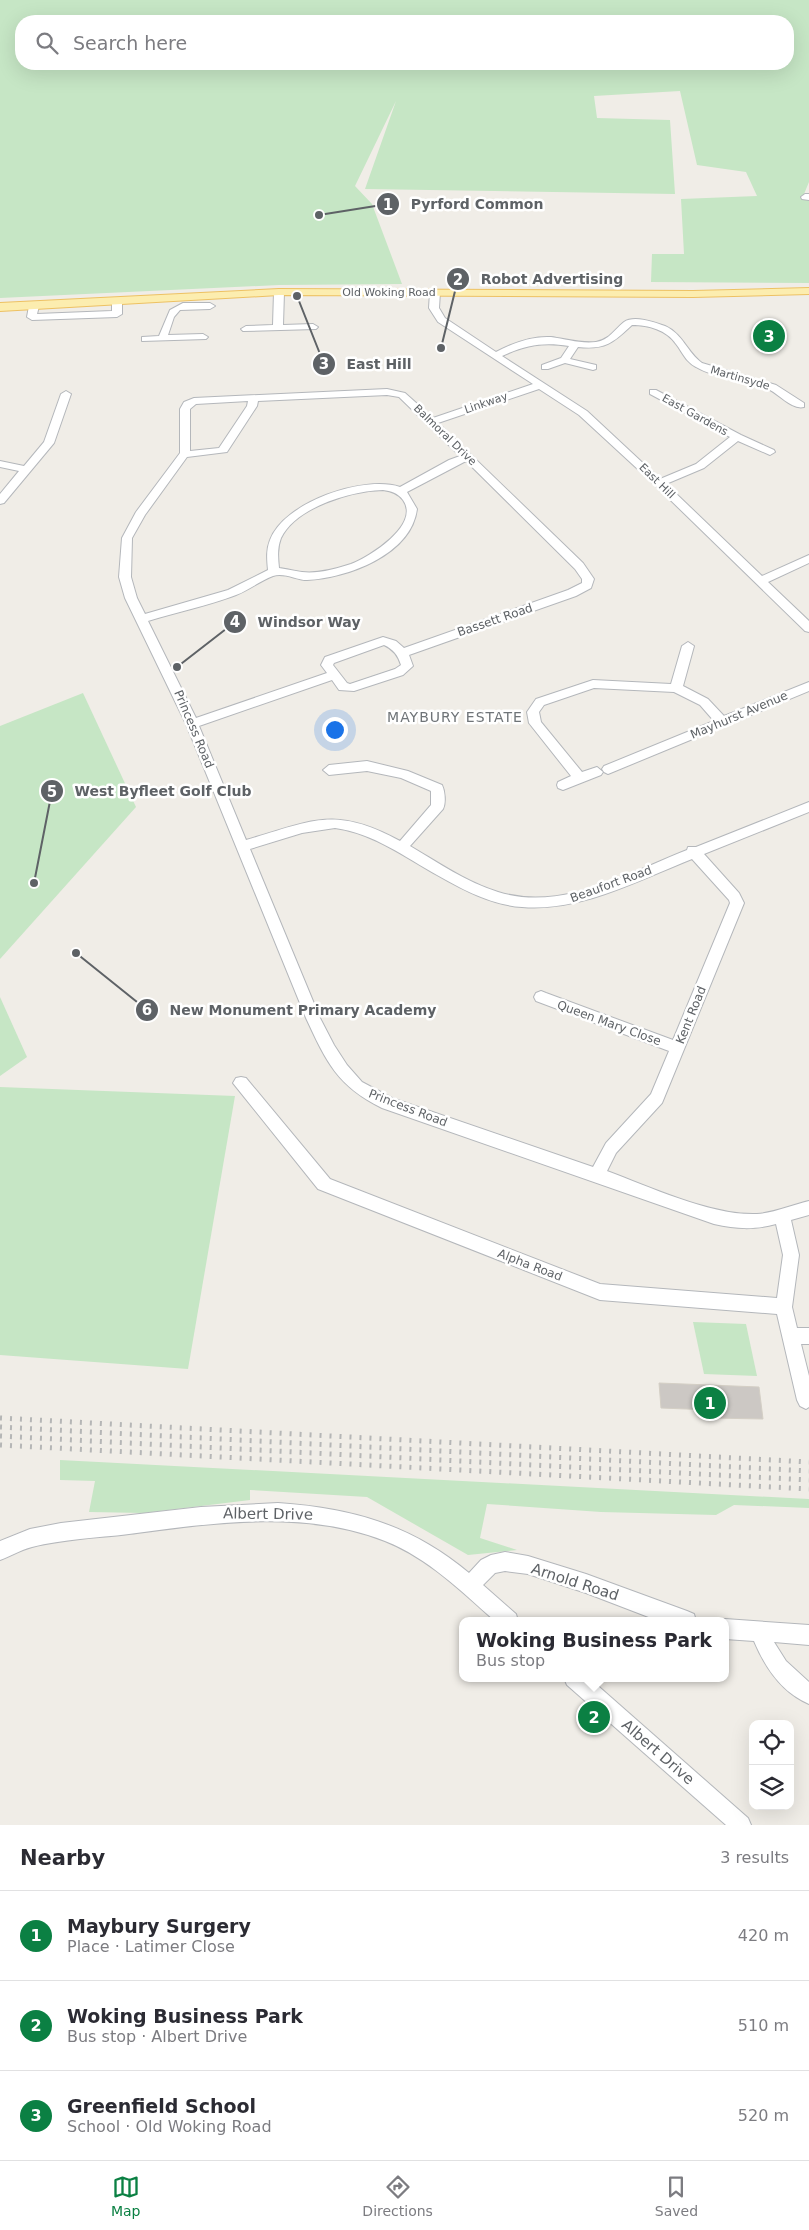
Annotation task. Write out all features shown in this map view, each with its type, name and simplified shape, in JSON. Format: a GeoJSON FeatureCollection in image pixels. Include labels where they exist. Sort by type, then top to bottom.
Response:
{"type":"FeatureCollection","features":[{"type":"Feature","properties":{"kind":"main road","name":"Old Woking Road"},"geometry":{"type":"LineString","coordinates":[[0,307],[117,301],[189,300],[279,292],[693,294],[809,291]]}},
{"type":"Feature","properties":{"kind":"street"},"geometry":{"type":"LineString","coordinates":[[278,327],[279,292]]}},
{"type":"Feature","properties":{"kind":"street","name":"East Hill"},"geometry":{"type":"LineString","coordinates":[[435,292],[434,308],[442,320],[583,413],[659,483],[809,628]]}},
{"type":"Feature","properties":{"kind":"street"},"geometry":{"type":"LineString","coordinates":[[163,337],[170,314],[189,300],[210,306]]}},
{"type":"Feature","properties":{"kind":"street","name":"Martinsyde"},"geometry":{"type":"LineString","coordinates":[[495,356],[518,345],[540,340],[575,344],[603,343],[614,338],[633,321],[646,324],[676,337],[684,352],[695,364],[773,387],[800,405]]}},
{"type":"Feature","properties":{"kind":"street"},"geometry":{"type":"LineString","coordinates":[[246,330],[278,327],[313,327]]}},
{"type":"Feature","properties":{"kind":"street"},"geometry":{"type":"LineString","coordinates":[[145,339],[202,337]]}},
{"type":"Feature","properties":{"kind":"street"},"geometry":{"type":"LineString","coordinates":[[564,360],[575,344]]}},
{"type":"Feature","properties":{"kind":"street"},"geometry":{"type":"LineString","coordinates":[[545,367],[564,360],[594,367]]}},
{"type":"Feature","properties":{"kind":"street","name":"Linkway"},"geometry":{"type":"LineString","coordinates":[[432,422],[540,385]]}},
{"type":"Feature","properties":{"kind":"street","name":"Balmoral Drive"},"geometry":{"type":"LineString","coordinates":[[184,455],[186,444],[185,409],[188,404],[194,402],[396,392],[402,395],[468,456],[579,566],[588,579],[587,585]]}},
{"type":"Feature","properties":{"kind":"street","name":"East Gardens"},"geometry":{"type":"LineString","coordinates":[[653,392],[737,438],[770,452]]}},
{"type":"Feature","properties":{"kind":"street"},"geometry":{"type":"LineString","coordinates":[[0,501],[49,443],[66,394]]}},
{"type":"Feature","properties":{"kind":"street"},"geometry":{"type":"LineString","coordinates":[[253,398],[252,406],[223,450],[184,455],[140,514],[127,538],[125,577],[131,598],[142,619],[244,588],[274,571],[305,576],[333,572],[363,564],[385,549],[405,530],[412,510],[408,499],[401,491],[390,488],[369,488],[334,496],[311,505],[287,522],[274,541],[271,560],[274,571]]}},
{"type":"Feature","properties":{"kind":"street","name":"East Gardens"},"geometry":{"type":"LineString","coordinates":[[659,483],[700,466],[737,438]]}},
{"type":"Feature","properties":{"kind":"street"},"geometry":{"type":"LineString","coordinates":[[401,491],[453,462],[468,456]]}},
{"type":"Feature","properties":{"kind":"street"},"geometry":{"type":"LineString","coordinates":[[0,464],[28,470]]}},
{"type":"Feature","properties":{"kind":"street"},"geometry":{"type":"LineString","coordinates":[[761,582],[809,559]]}},
{"type":"Feature","properties":{"kind":"street","name":"Bassett Road"},"geometry":{"type":"LineString","coordinates":[[403,653],[572,593],[587,585]]}},
{"type":"Feature","properties":{"kind":"street","name":"Princess Road"},"geometry":{"type":"LineString","coordinates":[[142,619],[172,678],[192,724],[319,1031],[344,1071],[366,1093],[387,1103],[714,1217],[735,1221],[759,1221],[782,1217],[809,1208]]}},
{"type":"Feature","properties":{"kind":"street"},"geometry":{"type":"LineString","coordinates":[[389,642],[403,653],[407,666],[399,672],[350,688],[343,687],[327,665],[329,660],[374,644],[389,642]]}},
{"type":"Feature","properties":{"kind":"street"},"geometry":{"type":"LineString","coordinates":[[676,688],[688,646]]}},
{"type":"Feature","properties":{"kind":"street"},"geometry":{"type":"LineString","coordinates":[[192,724],[334,675]]}},
{"type":"Feature","properties":{"kind":"street"},"geometry":{"type":"LineString","coordinates":[[580,778],[535,723],[532,712],[540,702],[593,684],[676,688],[704,702],[721,721]]}},
{"type":"Feature","properties":{"kind":"street","name":"Mayhurst Avenue"},"geometry":{"type":"LineString","coordinates":[[669,745],[721,721],[809,686]]}},
{"type":"Feature","properties":{"kind":"street"},"geometry":{"type":"LineString","coordinates":[[563,785],[669,745]]}},
{"type":"Feature","properties":{"kind":"street"},"geometry":{"type":"LineString","coordinates":[[329,770],[367,766],[404,774],[437,788],[438,806],[401,848]]}},
{"type":"Feature","properties":{"kind":"street","name":"Beaufort Road"},"geometry":{"type":"LineString","coordinates":[[243,846],[319,825],[335,823],[383,836],[463,885],[494,898],[547,904],[573,900],[598,891],[693,851],[809,807]]}},
{"type":"Feature","properties":{"kind":"street","name":"Kent Road"},"geometry":{"type":"LineString","coordinates":[[597,1175],[611,1148],[657,1098],[737,903],[734,897],[693,851]]}},
{"type":"Feature","properties":{"kind":"street","name":"Queen Mary Close"},"geometry":{"type":"LineString","coordinates":[[541,998],[678,1048]]}},
{"type":"Feature","properties":{"kind":"street","name":"Alpha Road"},"geometry":{"type":"LineString","coordinates":[[241,1083],[324,1184],[600,1292],[784,1307]]}},
{"type":"Feature","properties":{"kind":"street"},"geometry":{"type":"LineString","coordinates":[[782,1217],[791,1255],[784,1307],[806,1400]]}},
{"type":"Feature","properties":{"kind":"street"},"geometry":{"type":"LineString","coordinates":[[790,1336],[809,1336]]}},
{"type":"Feature","properties":{"kind":"street","name":"Albert Drive"},"geometry":{"type":"LineString","coordinates":[[0,1551],[30,1538],[57,1532],[104,1528],[219,1513],[285,1512],[332,1516],[373,1526],[393,1534],[424,1551],[504,1617]]}},
{"type":"Feature","properties":{"kind":"street","name":"Arnold Road"},"geometry":{"type":"LineString","coordinates":[[470,1587],[492,1564],[507,1561],[552,1572],[676,1617]]}},
{"type":"Feature","properties":{"kind":"street"},"geometry":{"type":"LineString","coordinates":[[729,1629],[809,1635]]}},
{"type":"Feature","properties":{"kind":"street"},"geometry":{"type":"LineString","coordinates":[[760,1633],[774,1664],[784,1676],[809,1694]]}},
{"type":"Feature","properties":{"kind":"street","name":"Albert Drive"},"geometry":{"type":"LineString","coordinates":[[579,1682],[741,1825]]}},
{"type":"Feature","properties":{"kind":"green space"},"geometry":{"type":"Polygon","coordinates":[[[0,0],[809,0],[809,182],[804,194],[809,196],[809,283],[651,282],[652,254],[684,254],[681,199],[757,196],[746,172],[697,165],[680,91],[594,96],[597,118],[670,120],[675,194],[365,189],[396,101],[355,186],[372,204],[402,284],[279,285],[0,298],[0,0]]]}},
{"type":"Feature","properties":{"kind":"green space"},"geometry":{"type":"Polygon","coordinates":[[[83,693],[136,807],[0,959],[0,726],[83,693]]]}},
{"type":"Feature","properties":{"kind":"green space"},"geometry":{"type":"Polygon","coordinates":[[[0,997],[27,1057],[0,1076],[0,997]]]}},
{"type":"Feature","properties":{"kind":"green space"},"geometry":{"type":"Polygon","coordinates":[[[0,1087],[235,1096],[188,1369],[0,1355],[0,1087]]]}},
{"type":"Feature","properties":{"kind":"green space"},"geometry":{"type":"Polygon","coordinates":[[[693,1322],[746,1324],[757,1376],[704,1374],[693,1322]]]}},
{"type":"Feature","properties":{"kind":"green space"},"geometry":{"type":"Polygon","coordinates":[[[60,1460],[809,1499],[809,1508],[734,1505],[716,1515],[601,1512],[487,1504],[480,1538],[517,1550],[468,1555],[367,1497],[250,1490],[250,1500],[144,1513],[89,1512],[95,1481],[60,1480],[60,1460]]]}},
{"type":"Feature","properties":{"kind":"building"},"geometry":{"type":"Polygon","coordinates":[[[659,1383],[759,1387],[763,1419],[712,1418],[712,1410],[661,1408],[659,1383]]]}},
{"type":"Feature","properties":{"kind":"railway"},"geometry":{"type":"LineString","coordinates":[[0,1418],[809,1462]]}},
{"type":"Feature","properties":{"kind":"railway"},"geometry":{"type":"LineString","coordinates":[[0,1427],[809,1471]]}},
{"type":"Feature","properties":{"kind":"railway"},"geometry":{"type":"LineString","coordinates":[[0,1436],[809,1480]]}},
{"type":"Feature","properties":{"kind":"railway"},"geometry":{"type":"LineString","coordinates":[[0,1445],[809,1489]]}},
{"type":"Feature","properties":{"kind":"place","name":"Pyrford Common"},"geometry":{"type":"Point","coordinates":[319,215]}},
{"type":"Feature","properties":{"kind":"place","name":"East Hill"},"geometry":{"type":"Point","coordinates":[297,296]}},
{"type":"Feature","properties":{"kind":"place","name":"Greenfield School"},"geometry":{"type":"Point","coordinates":[769,336]}},
{"type":"Feature","properties":{"kind":"place","name":"Robot Advertising"},"geometry":{"type":"Point","coordinates":[441,348]}},
{"type":"Feature","properties":{"kind":"place","name":"Windsor Way"},"geometry":{"type":"Point","coordinates":[177,667]}},
{"type":"Feature","properties":{"kind":"place","name":"West Byfleet Golf Club"},"geometry":{"type":"Point","coordinates":[34,883]}},
{"type":"Feature","properties":{"kind":"place","name":"New Monument Primary Academy"},"geometry":{"type":"Point","coordinates":[76,953]}},
{"type":"Feature","properties":{"kind":"place","name":"Maybury Surgery"},"geometry":{"type":"Point","coordinates":[710,1403]}},
{"type":"Feature","properties":{"kind":"place","name":"Woking Business Park"},"geometry":{"type":"Point","coordinates":[594,1717]}},
{"type":"Feature","properties":{"kind":"district","name":"MAYBURY ESTATE"},"geometry":{"type":"Point","coordinates":[455,717]}}]}
